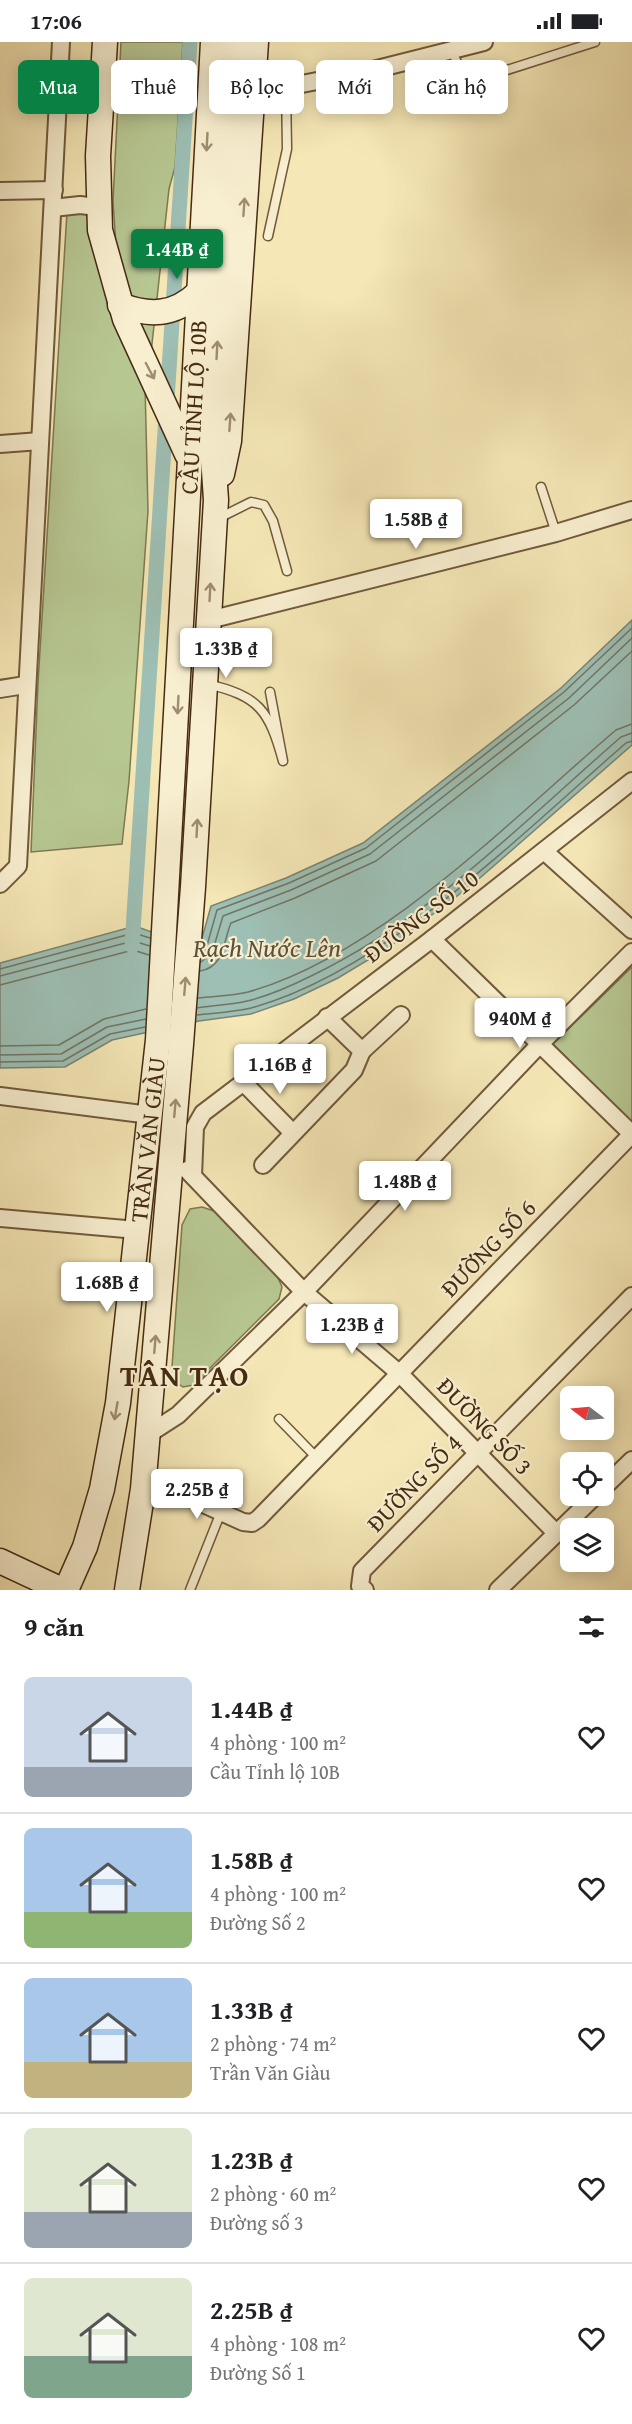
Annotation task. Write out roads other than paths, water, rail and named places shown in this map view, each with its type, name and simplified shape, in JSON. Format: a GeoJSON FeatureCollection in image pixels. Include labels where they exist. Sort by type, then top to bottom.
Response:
{"type":"FeatureCollection","features":[{"type":"Feature","properties":{"kind":"main road"},"geometry":{"type":"LineString","coordinates":[[105,42],[98,156],[99,230],[106,262],[125,311],[190,460]]}},
{"type":"Feature","properties":{"kind":"main road","name":"CẦU TỈNH LỘ 10B"},"geometry":{"type":"LineString","coordinates":[[169,1042],[168,887],[213,42]]}},
{"type":"Feature","properties":{"kind":"main road","name":"CẦU TỈNH LỘ 10B"},"geometry":{"type":"LineString","coordinates":[[215,511],[212,441],[233,42]]}},
{"type":"Feature","properties":{"kind":"main road"},"geometry":{"type":"LineString","coordinates":[[254,60],[256,42]]}},
{"type":"Feature","properties":{"kind":"main road"},"geometry":{"type":"LineString","coordinates":[[169,1042],[193,887],[215,511],[229,441],[250,114]]}},
{"type":"Feature","properties":{"kind":"main road"},"geometry":{"type":"LineString","coordinates":[[125,311],[162,313],[178,309],[198,293]]}},
{"type":"Feature","properties":{"kind":"main road","name":"TRẦN VĂN GIÀU"},"geometry":{"type":"LineString","coordinates":[[66,1590],[85,1547],[102,1489],[118,1403],[150,1115],[169,1042]]}},
{"type":"Feature","properties":{"kind":"main road","name":"TRẦN VĂN GIÀU"},"geometry":{"type":"LineString","coordinates":[[128,1590],[143,1488],[172,1154],[169,1042]]}},
{"type":"Feature","properties":{"kind":"main road"},"geometry":{"type":"LineString","coordinates":[[0,1561],[62,1590]]}},
{"type":"Feature","properties":{"kind":"street"},"geometry":{"type":"LineString","coordinates":[[0,884],[18,866],[61,42]]}},
{"type":"Feature","properties":{"kind":"street"},"geometry":{"type":"LineString","coordinates":[[304,83],[453,51],[484,42]]}},
{"type":"Feature","properties":{"kind":"street"},"geometry":{"type":"LineString","coordinates":[[0,191],[54,190]]}},
{"type":"Feature","properties":{"kind":"street"},"geometry":{"type":"LineString","coordinates":[[53,208],[80,205],[98,207]]}},
{"type":"Feature","properties":{"kind":"street"},"geometry":{"type":"LineString","coordinates":[[0,444],[40,441]]}},
{"type":"Feature","properties":{"kind":"street"},"geometry":{"type":"LineString","coordinates":[[209,620],[556,533],[632,510]]}},
{"type":"Feature","properties":{"kind":"street"},"geometry":{"type":"LineString","coordinates":[[0,689],[26,685]]}},
{"type":"Feature","properties":{"kind":"street","name":"ĐƯỜNG SỐ 10"},"geometry":{"type":"LineString","coordinates":[[193,1176],[195,1127],[203,1113],[432,939],[632,781]]}},
{"type":"Feature","properties":{"kind":"street"},"geometry":{"type":"LineString","coordinates":[[544,851],[632,930]]}},
{"type":"Feature","properties":{"kind":"street"},"geometry":{"type":"LineString","coordinates":[[432,939],[632,1134]]}},
{"type":"Feature","properties":{"kind":"street"},"geometry":{"type":"LineString","coordinates":[[147,1435],[178,1415],[304,1292],[540,1044],[632,952]]}},
{"type":"Feature","properties":{"kind":"street"},"geometry":{"type":"LineString","coordinates":[[263,1165],[292,1132],[334,1093],[354,1070],[362,1051],[401,1015]]}},
{"type":"Feature","properties":{"kind":"street"},"geometry":{"type":"LineString","coordinates":[[327,1017],[362,1051]]}},
{"type":"Feature","properties":{"kind":"street"},"geometry":{"type":"LineString","coordinates":[[244,1083],[292,1132]]}},
{"type":"Feature","properties":{"kind":"street"},"geometry":{"type":"LineString","coordinates":[[0,1096],[150,1115]]}},
{"type":"Feature","properties":{"kind":"street","name":"ĐƯỜNG SỐ 6"},"geometry":{"type":"LineString","coordinates":[[221,1512],[243,1522],[252,1523],[632,1134]]}},
{"type":"Feature","properties":{"kind":"street","name":"ĐƯỜNG SỐ 3"},"geometry":{"type":"LineString","coordinates":[[172,1154],[304,1292],[399,1373],[556,1533]]}},
{"type":"Feature","properties":{"kind":"street"},"geometry":{"type":"LineString","coordinates":[[0,1218],[137,1230]]}},
{"type":"Feature","properties":{"kind":"street","name":"ĐƯỜNG SỐ 4"},"geometry":{"type":"LineString","coordinates":[[363,1584],[363,1571],[632,1296]]}},
{"type":"Feature","properties":{"kind":"street"},"geometry":{"type":"LineString","coordinates":[[614,1477],[632,1460]]}},
{"type":"Feature","properties":{"kind":"street"},"geometry":{"type":"LineString","coordinates":[[143,1488],[177,1492],[221,1512]]}},
{"type":"Feature","properties":{"kind":"street"},"geometry":{"type":"LineString","coordinates":[[498,1590],[584,1506]]}},
{"type":"Feature","properties":{"kind":"lane"},"geometry":{"type":"LineString","coordinates":[[508,70],[595,42]]}},
{"type":"Feature","properties":{"kind":"lane"},"geometry":{"type":"LineString","coordinates":[[453,51],[457,60]]}},
{"type":"Feature","properties":{"kind":"lane"},"geometry":{"type":"LineString","coordinates":[[268,236],[287,149],[286,114]]}},
{"type":"Feature","properties":{"kind":"lane"},"geometry":{"type":"LineString","coordinates":[[541,487],[556,533]]}},
{"type":"Feature","properties":{"kind":"lane"},"geometry":{"type":"LineString","coordinates":[[215,511],[251,502],[264,505],[273,521],[287,571]]}},
{"type":"Feature","properties":{"kind":"lane"},"geometry":{"type":"LineString","coordinates":[[205,684],[234,690],[255,702],[274,725],[283,761],[270,692]]}},
{"type":"Feature","properties":{"kind":"lane"},"geometry":{"type":"LineString","coordinates":[[279,1419],[317,1458]]}},
{"type":"Feature","properties":{"kind":"lane"},"geometry":{"type":"LineString","coordinates":[[190,1590],[221,1512]]}},
{"type":"Feature","properties":{"kind":"water","name":"Rạch Nước Lên"},"geometry":{"type":"Polygon","coordinates":[[[632,620],[632,745],[473,884],[388,948],[338,978],[294,999],[251,1014],[199,1021],[112,1040],[65,1067],[0,1068],[0,963],[135,926],[199,949],[211,906],[286,878],[363,843],[561,688],[632,620]]]}},
{"type":"Feature","properties":{"kind":"waterway"},"geometry":{"type":"LineString","coordinates":[[132,946],[190,42]]}},
{"type":"Feature","properties":{"kind":"district","name":"TÂN TẠO"},"geometry":{"type":"Point","coordinates":[185,1375]}}]}
